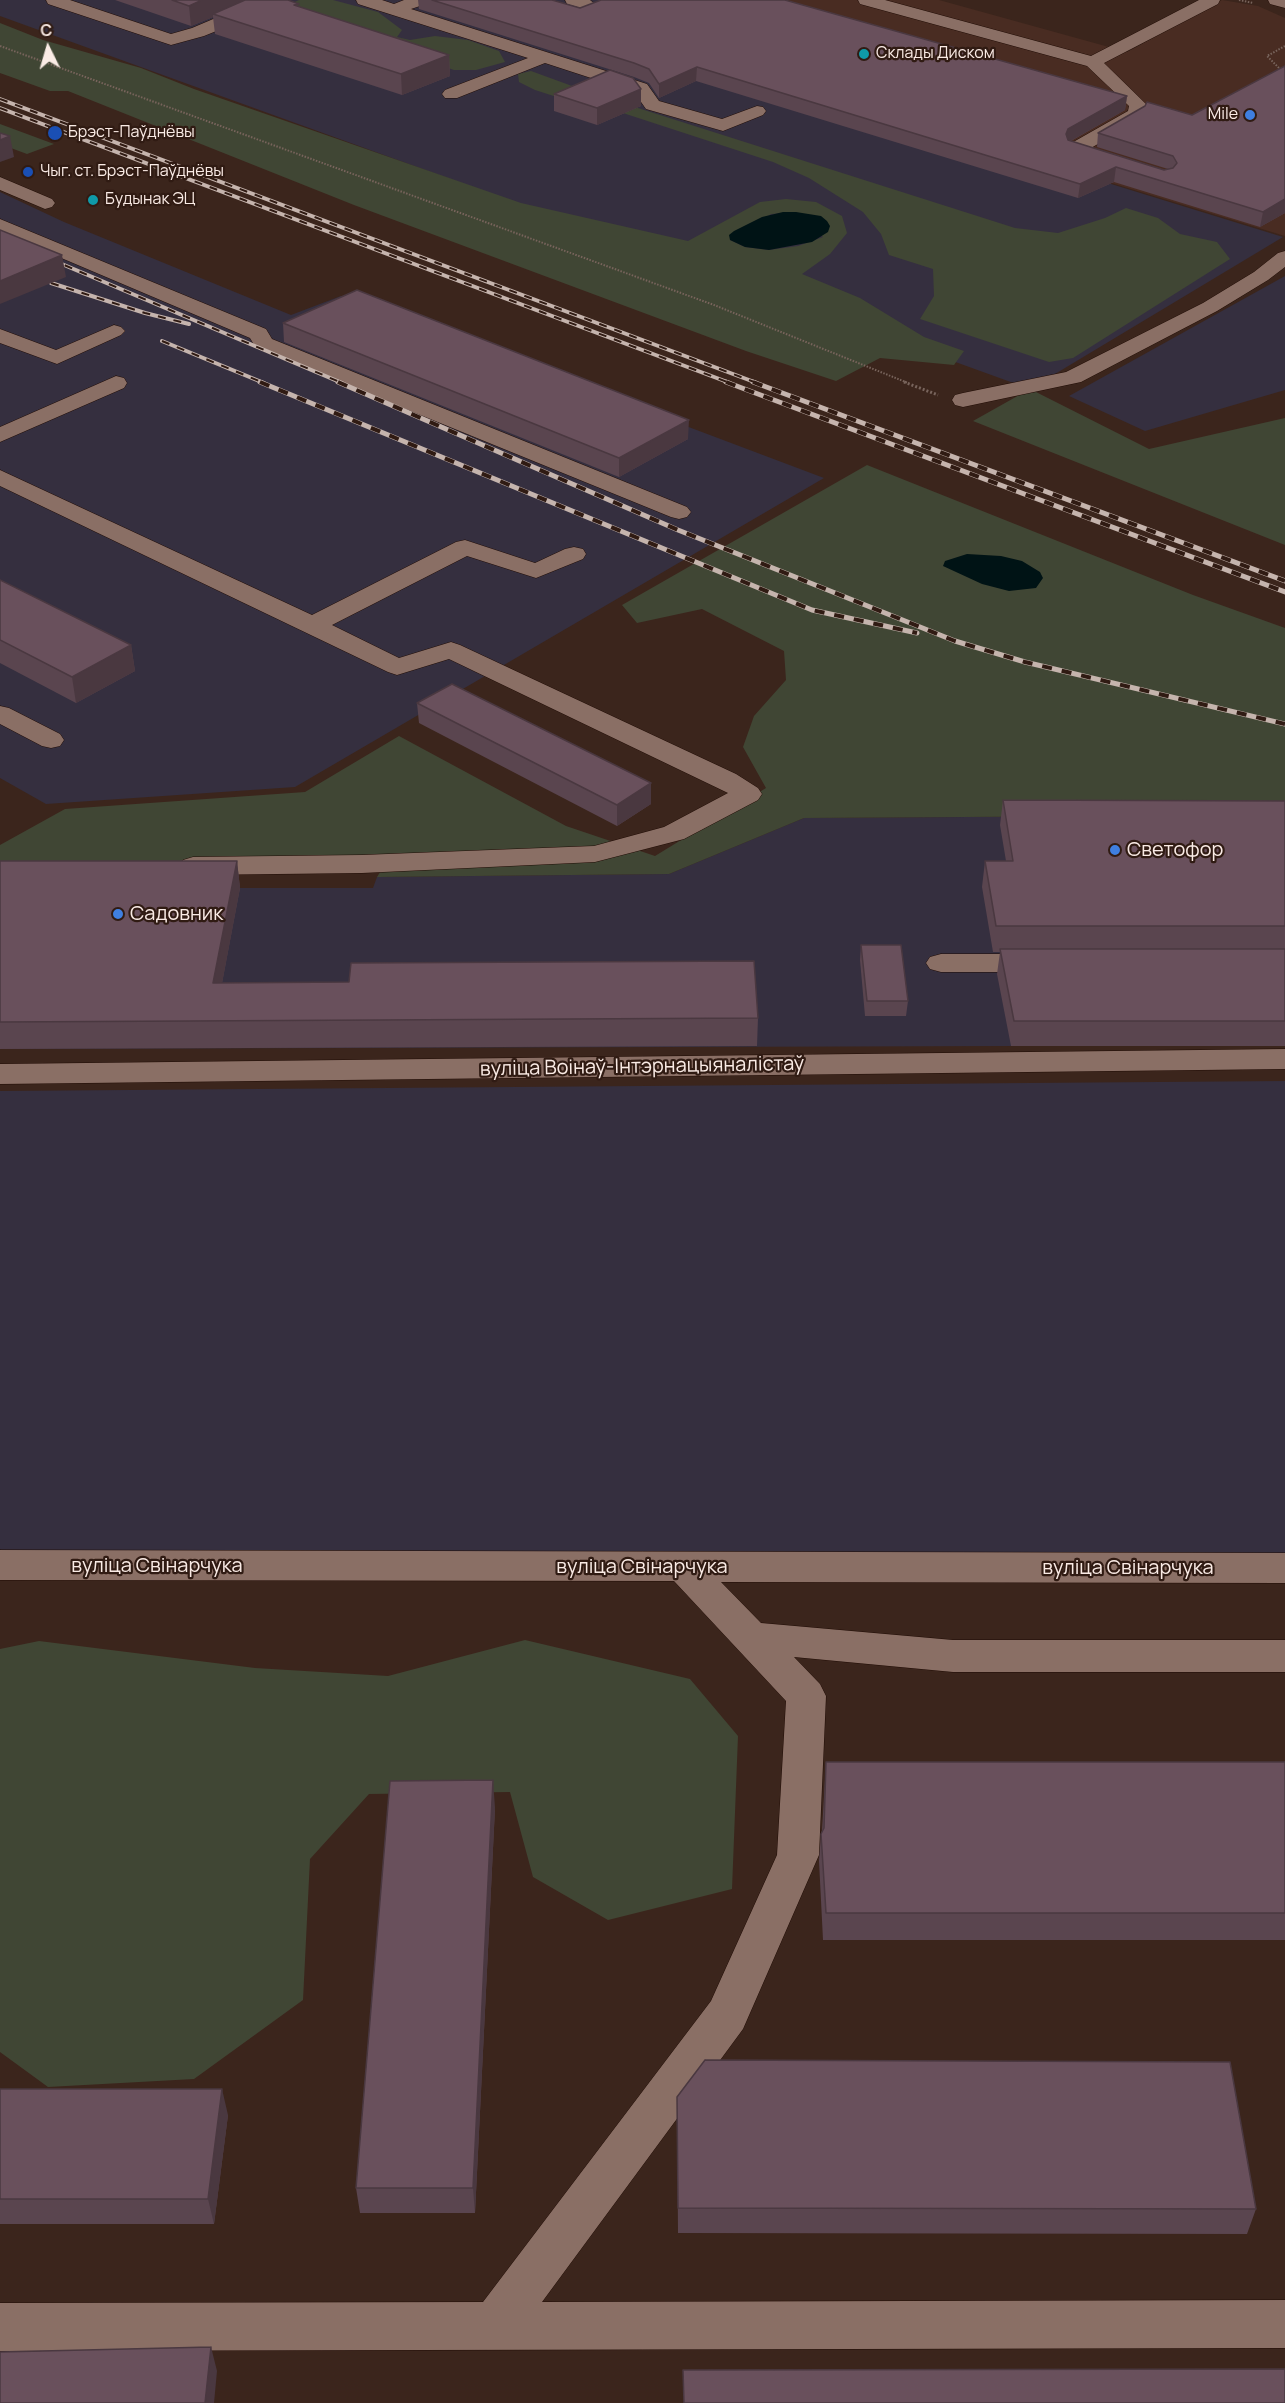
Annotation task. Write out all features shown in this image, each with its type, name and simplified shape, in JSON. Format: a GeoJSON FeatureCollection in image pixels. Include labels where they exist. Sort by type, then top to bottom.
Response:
{"type":"FeatureCollection","features":[{"type":"Feature","properties":{"kind":"street"},"geometry":{"type":"LineString","coordinates":[[54,0],[171,40],[246,13],[269,0]]}},
{"type":"Feature","properties":{"kind":"street"},"geometry":{"type":"LineString","coordinates":[[364,0],[641,88],[652,105],[723,125],[757,111]]}},
{"type":"Feature","properties":{"kind":"street"},"geometry":{"type":"LineString","coordinates":[[394,9],[418,0]]}},
{"type":"Feature","properties":{"kind":"street"},"geometry":{"type":"LineString","coordinates":[[866,0],[1093,62],[1138,105],[1136,114],[1075,149],[1130,166]]}},
{"type":"Feature","properties":{"kind":"street"},"geometry":{"type":"LineString","coordinates":[[1093,62],[1212,0]]}},
{"type":"Feature","properties":{"kind":"street"},"geometry":{"type":"LineString","coordinates":[[1276,0],[1285,3]]}},
{"type":"Feature","properties":{"kind":"street"},"geometry":{"type":"LineString","coordinates":[[451,94],[545,57]]}},
{"type":"Feature","properties":{"kind":"street"},"geometry":{"type":"LineString","coordinates":[[0,183],[45,203]]}},
{"type":"Feature","properties":{"kind":"street"},"geometry":{"type":"LineString","coordinates":[[0,225],[258,334],[264,343],[679,512]]}},
{"type":"Feature","properties":{"kind":"street"},"geometry":{"type":"LineString","coordinates":[[963,400],[1073,377],[1210,307],[1261,276],[1285,257]]}},
{"type":"Feature","properties":{"kind":"street"},"geometry":{"type":"LineString","coordinates":[[0,335],[57,358],[114,331]]}},
{"type":"Feature","properties":{"kind":"street"},"geometry":{"type":"LineString","coordinates":[[0,435],[116,383]]}},
{"type":"Feature","properties":{"kind":"street"},"geometry":{"type":"LineString","coordinates":[[0,477],[397,667],[452,650],[726,780],[748,794],[674,833],[595,854],[362,864],[164,866]]}},
{"type":"Feature","properties":{"kind":"street"},"geometry":{"type":"LineString","coordinates":[[312,625],[465,547],[536,571],[574,554]]}},
{"type":"Feature","properties":{"kind":"street"},"geometry":{"type":"LineString","coordinates":[[0,714],[51,740]]}},
{"type":"Feature","properties":{"kind":"street"},"geometry":{"type":"LineString","coordinates":[[941,963],[1071,963]]}},
{"type":"Feature","properties":{"kind":"street","name":"вуліца Воінаў-Інтэрнацыяналістаў"},"geometry":{"type":"LineString","coordinates":[[0,1074],[1285,1059]]}},
{"type":"Feature","properties":{"kind":"street","name":"вуліца Свінарчука"},"geometry":{"type":"LineString","coordinates":[[0,1565],[1285,1568]]}},
{"type":"Feature","properties":{"kind":"street"},"geometry":{"type":"LineString","coordinates":[[494,2326],[727,2016],[798,1855],[806,1696],[684,1567]]}},
{"type":"Feature","properties":{"kind":"street"},"geometry":{"type":"LineString","coordinates":[[752,1638],[953,1656],[1285,1656]]}},
{"type":"Feature","properties":{"kind":"street"},"geometry":{"type":"LineString","coordinates":[[0,2327],[1285,2324]]}},
{"type":"Feature","properties":{"kind":"path"},"geometry":{"type":"LineString","coordinates":[[0,46],[714,305],[904,383],[963,400]]}},
{"type":"Feature","properties":{"kind":"path"},"geometry":{"type":"LineString","coordinates":[[1285,46],[1266,56],[1285,74]]}},
{"type":"Feature","properties":{"kind":"shaded area"},"geometry":{"type":"Polygon","coordinates":[[[0,0],[629,0],[667,47],[1283,237],[1030,389],[0,16],[0,0]]]}},
{"type":"Feature","properties":{"kind":"shaded area"},"geometry":{"type":"Polygon","coordinates":[[[629,0],[939,0],[1127,52],[1222,0],[1258,6],[1285,18],[1285,236],[666,47],[629,0]]]}},
{"type":"Feature","properties":{"kind":"shaded area"},"geometry":{"type":"Polygon","coordinates":[[[0,192],[64,222],[291,315],[341,296],[824,478],[295,787],[46,804],[0,778],[0,192]]]}},
{"type":"Feature","properties":{"kind":"shaded area"},"geometry":{"type":"Polygon","coordinates":[[[783,212],[821,216],[830,226],[828,232],[812,242],[769,250],[745,247],[730,240],[729,235],[734,231],[762,217],[783,212]]]}},
{"type":"Feature","properties":{"kind":"shaded area"},"geometry":{"type":"Polygon","coordinates":[[[1285,276],[1285,390],[1145,431],[1069,396],[1285,276]]]}},
{"type":"Feature","properties":{"kind":"shaded area"},"geometry":{"type":"Polygon","coordinates":[[[967,554],[1001,556],[1022,561],[1040,572],[1043,578],[1036,588],[1009,591],[982,584],[943,566],[945,561],[967,554]]]}},
{"type":"Feature","properties":{"kind":"shaded area"},"geometry":{"type":"Polygon","coordinates":[[[1285,815],[1011,1046],[0,1049],[0,888],[373,888],[377,877],[669,874],[804,818],[1285,815]]]}},
{"type":"Feature","properties":{"kind":"shaded area"},"geometry":{"type":"Polygon","coordinates":[[[1285,1081],[1285,1568],[0,1565],[0,1091],[1285,1081]]]}},
{"type":"Feature","properties":{"kind":"green space"},"geometry":{"type":"Polygon","coordinates":[[[299,0],[333,0],[378,12],[402,30],[397,37],[410,40],[435,36],[468,40],[499,51],[505,62],[476,70],[454,70],[291,14],[290,4],[299,0]]]}},
{"type":"Feature","properties":{"kind":"green space"},"geometry":{"type":"Polygon","coordinates":[[[0,23],[43,40],[141,68],[194,89],[521,203],[688,241],[760,202],[786,199],[816,202],[842,216],[847,233],[830,254],[802,274],[860,298],[924,337],[964,351],[954,365],[880,358],[836,381],[746,351],[354,205],[68,91],[50,91],[0,73],[0,23]],[[796,212],[771,214],[730,240],[745,247],[769,250],[798,246],[823,237],[796,212]]]}},
{"type":"Feature","properties":{"kind":"green space"},"geometry":{"type":"Polygon","coordinates":[[[531,71],[594,94],[1015,228],[1058,233],[1105,218],[1126,208],[1158,218],[1180,234],[1217,242],[1230,259],[1073,358],[1049,362],[920,319],[934,296],[933,269],[889,255],[881,234],[863,212],[809,178],[773,162],[580,99],[560,98],[535,90],[519,82],[518,74],[531,71]]]}},
{"type":"Feature","properties":{"kind":"green space"},"geometry":{"type":"Polygon","coordinates":[[[0,124],[54,144],[27,154],[0,144],[0,124]]]}},
{"type":"Feature","properties":{"kind":"green space"},"geometry":{"type":"Polygon","coordinates":[[[1030,389],[1149,449],[1285,418],[1285,545],[973,421],[1030,389]]]}},
{"type":"Feature","properties":{"kind":"green space"},"geometry":{"type":"Polygon","coordinates":[[[867,465],[1193,595],[1285,628],[1285,815],[804,818],[669,874],[377,877],[389,858],[0,866],[0,845],[65,809],[305,792],[399,736],[566,826],[655,856],[766,788],[743,747],[754,716],[786,680],[784,651],[702,609],[637,623],[622,605],[867,465]]]}},
{"type":"Feature","properties":{"kind":"green space"},"geometry":{"type":"Polygon","coordinates":[[[525,1640],[690,1679],[738,1736],[732,1889],[608,1920],[533,1877],[510,1792],[369,1794],[310,1859],[303,2000],[194,2079],[48,2087],[0,2052],[0,1649],[39,1641],[255,1668],[388,1676],[525,1640]]]}},
{"type":"Feature","properties":{"kind":"building"},"geometry":{"type":"Polygon","coordinates":[[[172,0],[202,0],[189,6],[172,0]]]}},
{"type":"Feature","properties":{"kind":"building"},"geometry":{"type":"Polygon","coordinates":[[[245,0],[288,0],[299,4],[294,5],[449,55],[401,74],[213,14],[245,0]]]}},
{"type":"Feature","properties":{"kind":"building"},"geometry":{"type":"Polygon","coordinates":[[[432,0],[552,0],[580,8],[601,0],[785,0],[1127,96],[1068,129],[1066,134],[1068,140],[1164,170],[1173,168],[1177,163],[1173,156],[1098,133],[1145,106],[1147,102],[1192,115],[1285,66],[1285,199],[1263,212],[1116,167],[1080,184],[697,67],[659,84],[649,69],[634,63],[432,0]]]}},
{"type":"Feature","properties":{"kind":"building"},"geometry":{"type":"Polygon","coordinates":[[[610,70],[633,78],[641,89],[597,108],[554,94],[610,70]]]}},
{"type":"Feature","properties":{"kind":"building"},"geometry":{"type":"Polygon","coordinates":[[[0,133],[10,136],[0,140],[0,133]]]}},
{"type":"Feature","properties":{"kind":"building"},"geometry":{"type":"Polygon","coordinates":[[[0,230],[62,255],[0,281],[0,230]]]}},
{"type":"Feature","properties":{"kind":"building"},"geometry":{"type":"Polygon","coordinates":[[[357,290],[689,420],[619,458],[283,323],[357,290]]]}},
{"type":"Feature","properties":{"kind":"building"},"geometry":{"type":"Polygon","coordinates":[[[0,580],[131,645],[72,677],[0,640],[0,580]]]}},
{"type":"Feature","properties":{"kind":"building"},"geometry":{"type":"Polygon","coordinates":[[[452,684],[651,783],[617,805],[417,703],[452,684]]]}},
{"type":"Feature","properties":{"kind":"building"},"geometry":{"type":"Polygon","coordinates":[[[1003,800],[1285,801],[1285,926],[996,926],[985,861],[1013,861],[1003,800]]]}},
{"type":"Feature","properties":{"kind":"building"},"geometry":{"type":"Polygon","coordinates":[[[0,861],[237,861],[213,983],[349,982],[351,963],[754,961],[758,1018],[0,1022],[0,861]]]}},
{"type":"Feature","properties":{"kind":"building"},"geometry":{"type":"Polygon","coordinates":[[[861,945],[901,945],[908,1001],[867,1001],[861,945]]]}},
{"type":"Feature","properties":{"kind":"building"},"geometry":{"type":"Polygon","coordinates":[[[1000,949],[1285,949],[1285,1021],[1014,1021],[1000,949]]]}},
{"type":"Feature","properties":{"kind":"building"},"geometry":{"type":"Polygon","coordinates":[[[826,1762],[1285,1762],[1285,1913],[826,1913],[821,1834],[824,1828],[826,1762]]]}},
{"type":"Feature","properties":{"kind":"building"},"geometry":{"type":"Polygon","coordinates":[[[493,1780],[473,2188],[356,2188],[390,1781],[493,1780]]]}},
{"type":"Feature","properties":{"kind":"building"},"geometry":{"type":"Polygon","coordinates":[[[705,2060],[1230,2062],[1256,2209],[678,2208],[677,2097],[705,2060]]]}},
{"type":"Feature","properties":{"kind":"building"},"geometry":{"type":"Polygon","coordinates":[[[0,2089],[222,2089],[208,2199],[0,2199],[0,2089]]]}},
{"type":"Feature","properties":{"kind":"building"},"geometry":{"type":"Polygon","coordinates":[[[211,2347],[205,2403],[0,2403],[0,2352],[211,2347]]]}},
{"type":"Feature","properties":{"kind":"building"},"geometry":{"type":"Polygon","coordinates":[[[1285,2369],[1285,2403],[684,2403],[683,2370],[1285,2369]]]}},
{"type":"Feature","properties":{"kind":"railway"},"geometry":{"type":"LineString","coordinates":[[0,99],[757,383]]}},
{"type":"Feature","properties":{"kind":"railway"},"geometry":{"type":"LineString","coordinates":[[0,108],[730,383]]}},
{"type":"Feature","properties":{"kind":"railway"},"geometry":{"type":"LineString","coordinates":[[50,259],[342,383]]}},
{"type":"Feature","properties":{"kind":"railway"},"geometry":{"type":"LineString","coordinates":[[51,283],[145,313],[189,324]]}},
{"type":"Feature","properties":{"kind":"railway"},"geometry":{"type":"LineString","coordinates":[[162,341],[264,383]]}},
{"type":"Feature","properties":{"kind":"railway"},"geometry":{"type":"LineString","coordinates":[[260,382],[812,610],[917,633]]}},
{"type":"Feature","properties":{"kind":"railway"},"geometry":{"type":"LineString","coordinates":[[338,382],[678,530],[955,641],[1025,662],[1285,724]]}},
{"type":"Feature","properties":{"kind":"railway"},"geometry":{"type":"LineString","coordinates":[[726,382],[1285,592]]}},
{"type":"Feature","properties":{"kind":"railway"},"geometry":{"type":"LineString","coordinates":[[753,382],[1285,581]]}},
{"type":"Feature","properties":{"kind":"place","name":"Склады Диском"},"geometry":{"type":"Point","coordinates":[864,54]}},
{"type":"Feature","properties":{"kind":"place","name":"Mile"},"geometry":{"type":"Point","coordinates":[1250,115]}},
{"type":"Feature","properties":{"kind":"place","name":"Брэст-Паўднёвы"},"geometry":{"type":"Point","coordinates":[55,133]}},
{"type":"Feature","properties":{"kind":"place","name":"Чыг. ст. Брэст-Паўднёвы"},"geometry":{"type":"Point","coordinates":[28,172]}},
{"type":"Feature","properties":{"kind":"place","name":"Будынак ЭЦ"},"geometry":{"type":"Point","coordinates":[93,200]}},
{"type":"Feature","properties":{"kind":"place","name":"Светофор"},"geometry":{"type":"Point","coordinates":[1115,850]}},
{"type":"Feature","properties":{"kind":"place","name":"Садовник"},"geometry":{"type":"Point","coordinates":[118,914]}}]}
